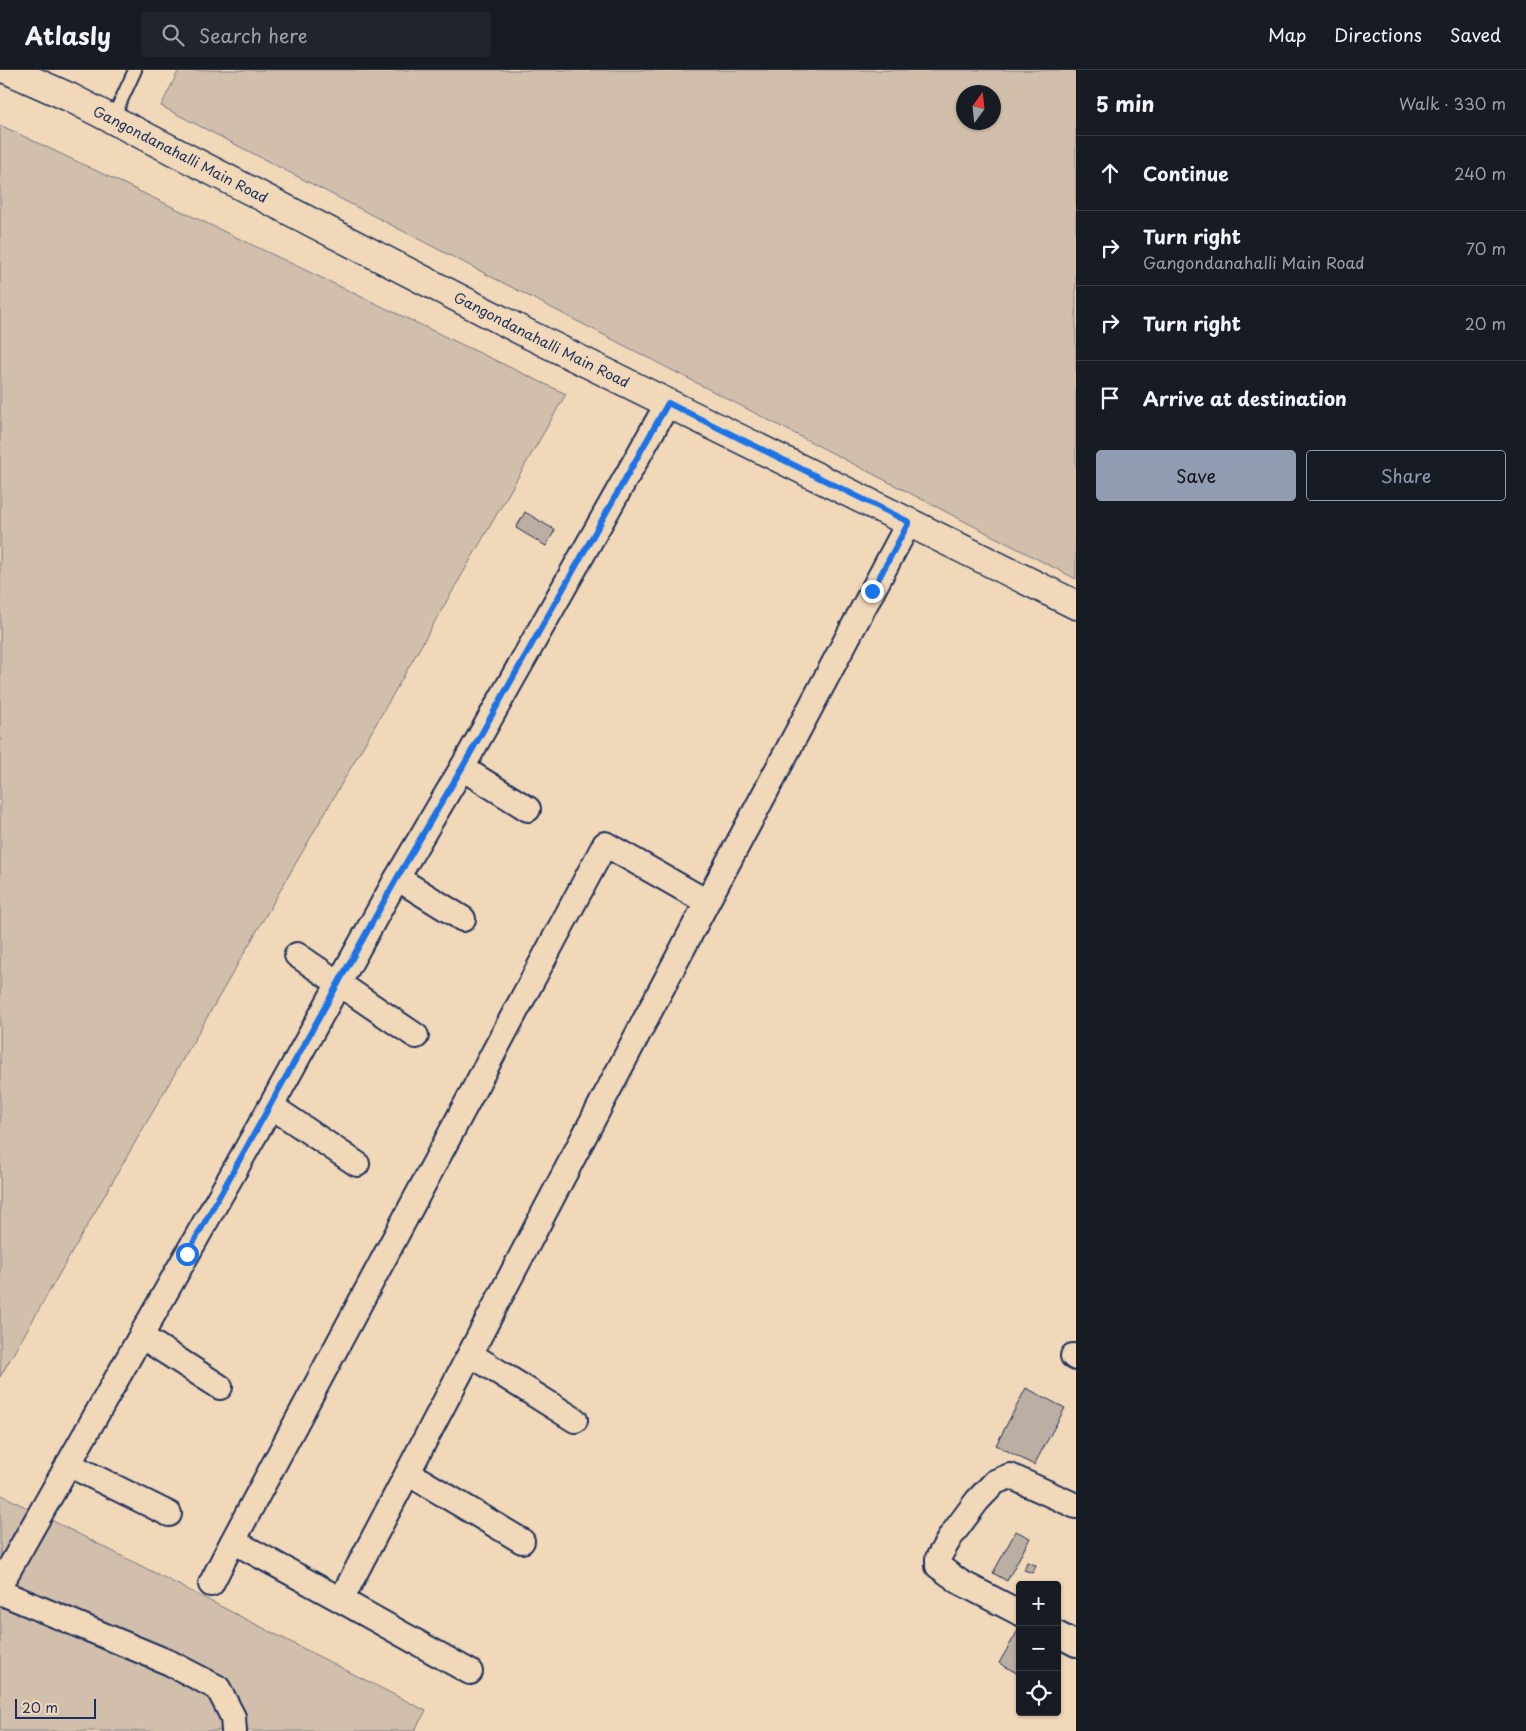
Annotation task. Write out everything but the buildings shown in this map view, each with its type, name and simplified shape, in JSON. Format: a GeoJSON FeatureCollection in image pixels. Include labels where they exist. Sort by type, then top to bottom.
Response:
{"type":"FeatureCollection","features":[{"type":"Feature","properties":{"kind":"street","name":"Gangondanahalli Main Road"},"geometry":{"type":"LineString","coordinates":[[8,70],[69,97],[528,334],[1076,605]]}},
{"type":"Feature","properties":{"kind":"street"},"geometry":{"type":"LineString","coordinates":[[0,1585],[271,1106],[397,878],[462,768],[668,403]]}},
{"type":"Feature","properties":{"kind":"street"},"geometry":{"type":"LineString","coordinates":[[341,1600],[707,902],[909,522]]}},
{"type":"Feature","properties":{"kind":"street"},"geometry":{"type":"LineString","coordinates":[[462,768],[528,809]]}},
{"type":"Feature","properties":{"kind":"street"},"geometry":{"type":"LineString","coordinates":[[211,1584],[605,844],[707,902]]}},
{"type":"Feature","properties":{"kind":"street"},"geometry":{"type":"LineString","coordinates":[[397,878],[463,919]]}},
{"type":"Feature","properties":{"kind":"street"},"geometry":{"type":"LineString","coordinates":[[297,955],[416,1036]]}},
{"type":"Feature","properties":{"kind":"street"},"geometry":{"type":"LineString","coordinates":[[271,1106],[357,1164]]}},
{"type":"Feature","properties":{"kind":"street"},"geometry":{"type":"LineString","coordinates":[[141,1336],[220,1387]]}},
{"type":"Feature","properties":{"kind":"street"},"geometry":{"type":"LineString","coordinates":[[470,1354],[575,1420]]}},
{"type":"Feature","properties":{"kind":"street"},"geometry":{"type":"LineString","coordinates":[[68,1464],[169,1514]]}},
{"type":"Feature","properties":{"kind":"street"},"geometry":{"type":"LineString","coordinates":[[408,1473],[522,1541]]}},
{"type":"Feature","properties":{"kind":"street"},"geometry":{"type":"LineString","coordinates":[[1016,1612],[960,1582],[938,1566],[938,1558],[951,1536],[977,1502],[995,1482],[1010,1476],[1076,1506]]}},
{"type":"Feature","properties":{"kind":"street"},"geometry":{"type":"LineString","coordinates":[[233,1541],[470,1672]]}},
{"type":"Feature","properties":{"kind":"street"},"geometry":{"type":"LineString","coordinates":[[0,1592],[170,1663],[218,1688],[233,1718],[234,1731]]}},
{"type":"Feature","properties":{"kind":"street"},"geometry":{"type":"LineString","coordinates":[[1061,1636],[1076,1644]]}},
{"type":"Feature","properties":{"kind":"lane"},"geometry":{"type":"LineString","coordinates":[[112,120],[134,70]]}},
{"type":"Feature","properties":{"kind":"shaded area"},"geometry":{"type":"Polygon","coordinates":[[[179,70],[1076,70],[1076,579],[161,106],[179,70]]]}},
{"type":"Feature","properties":{"kind":"shaded area"},"geometry":{"type":"Polygon","coordinates":[[[0,125],[566,394],[0,1377],[0,125]]]}},
{"type":"Feature","properties":{"kind":"shaded area"},"geometry":{"type":"Polygon","coordinates":[[[0,1494],[426,1711],[414,1731],[0,1731],[0,1494]]]}},
{"type":"Feature","properties":{"kind":"route"},"geometry":{"type":"LineString","coordinates":[[187,1254],[397,878],[462,768],[668,403],[909,522],[872,591]]}}]}
